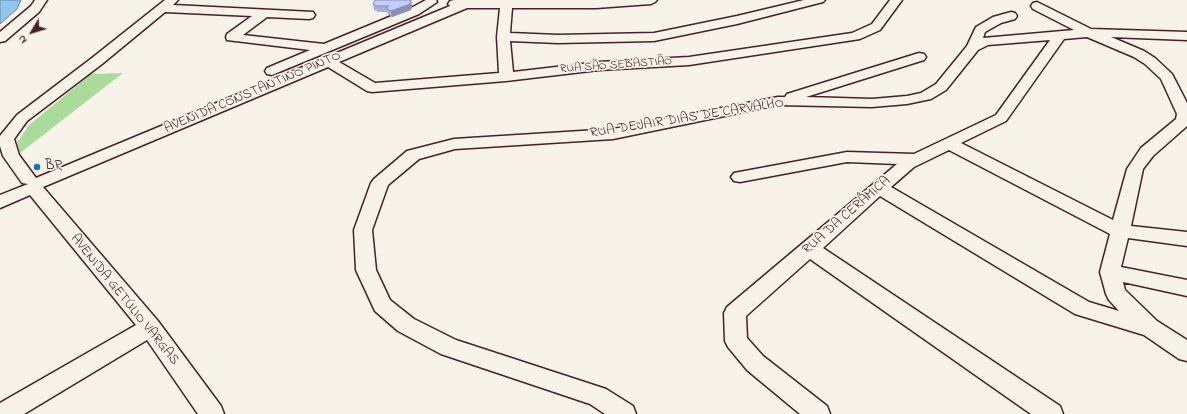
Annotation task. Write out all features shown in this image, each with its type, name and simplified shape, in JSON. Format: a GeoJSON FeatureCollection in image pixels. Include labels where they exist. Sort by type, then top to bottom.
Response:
{"type":"FeatureCollection","features":[{"type":"Feature","properties":{"kind":"street"},"geometry":{"type":"LineString","coordinates":[[0,38],[35,9],[41,0]]}},
{"type":"Feature","properties":{"kind":"street"},"geometry":{"type":"LineString","coordinates":[[427,1],[465,4],[596,4],[651,0]]}},
{"type":"Feature","properties":{"kind":"street"},"geometry":{"type":"LineString","coordinates":[[503,37],[586,39],[654,37],[737,20],[818,0]]}},
{"type":"Feature","properties":{"kind":"street","name":"RUA SÃO SEBASTIÃO"},"geometry":{"type":"LineString","coordinates":[[326,55],[372,88],[506,77],[599,66],[689,61],[855,36],[876,27],[896,0]]}},
{"type":"Feature","properties":{"kind":"street","name":"AVENIDA CONSTANTINO PINTO"},"geometry":{"type":"LineString","coordinates":[[326,55],[355,36],[415,11],[427,1]]}},
{"type":"Feature","properties":{"kind":"street"},"geometry":{"type":"LineString","coordinates":[[167,4],[264,13],[309,15]]}},
{"type":"Feature","properties":{"kind":"street","name":"AVENIDA GETÚLIO VARGAS"},"geometry":{"type":"LineString","coordinates":[[167,4],[22,118],[6,139],[11,156],[31,183],[150,327],[212,414]]}},
{"type":"Feature","properties":{"kind":"street","name":"AVENIDA CONSTANTINO PINTO"},"geometry":{"type":"LineString","coordinates":[[0,192],[31,183],[326,55],[371,43],[465,4]]}},
{"type":"Feature","properties":{"kind":"street"},"geometry":{"type":"LineString","coordinates":[[506,4],[503,37],[506,77]]}},
{"type":"Feature","properties":{"kind":"street"},"geometry":{"type":"LineString","coordinates":[[1037,6],[1089,33],[1139,54],[1150,61],[1167,77],[1185,114],[1184,121],[1148,152],[1135,169],[1110,272],[1116,294],[1149,327],[1187,352]]}},
{"type":"Feature","properties":{"kind":"street"},"geometry":{"type":"LineString","coordinates":[[264,13],[232,37],[326,55]]}},
{"type":"Feature","properties":{"kind":"street","name":"RUA DEJAIR DIAS DE CARVALHO"},"geometry":{"type":"LineString","coordinates":[[624,414],[598,396],[449,347],[406,325],[382,305],[366,270],[363,230],[380,183],[413,155],[454,144],[613,134],[778,101],[872,103],[907,100],[926,96],[941,88],[973,47],[980,30],[997,20],[1011,16]]}},
{"type":"Feature","properties":{"kind":"street"},"geometry":{"type":"LineString","coordinates":[[973,47],[984,41],[1089,33],[1187,36]]}},
{"type":"Feature","properties":{"kind":"street","name":"RUA DA CERÂMICA"},"geometry":{"type":"LineString","coordinates":[[818,414],[755,363],[736,341],[735,313],[908,163],[1001,118],[1060,35]]}},
{"type":"Feature","properties":{"kind":"street"},"geometry":{"type":"LineString","coordinates":[[355,36],[371,43]]}},
{"type":"Feature","properties":{"kind":"street"},"geometry":{"type":"LineString","coordinates":[[778,101],[919,56]]}},
{"type":"Feature","properties":{"kind":"street"},"geometry":{"type":"LineString","coordinates":[[948,143],[1120,231],[1187,240]]}},
{"type":"Feature","properties":{"kind":"street"},"geometry":{"type":"LineString","coordinates":[[740,177],[847,157],[915,159]]}},
{"type":"Feature","properties":{"kind":"street","name":"AVENIDA CONSTANTINO PINTO"},"geometry":{"type":"LineString","coordinates":[[0,202],[31,183]]}},
{"type":"Feature","properties":{"kind":"street"},"geometry":{"type":"LineString","coordinates":[[878,188],[1082,308],[1149,327]]}},
{"type":"Feature","properties":{"kind":"street"},"geometry":{"type":"LineString","coordinates":[[809,248],[1051,414]]}},
{"type":"Feature","properties":{"kind":"street"},"geometry":{"type":"LineString","coordinates":[[1110,272],[1187,288]]}},
{"type":"Feature","properties":{"kind":"street"},"geometry":{"type":"LineString","coordinates":[[3,414],[150,327]]}},
{"type":"Feature","properties":{"kind":"green space"},"geometry":{"type":"Polygon","coordinates":[[[123,73],[20,153],[17,143],[29,125],[91,74],[123,73]]]}},
{"type":"Feature","properties":{"kind":"water"},"geometry":{"type":"Polygon","coordinates":[[[0,0],[21,0],[17,9],[0,24],[0,0]]]}},
{"type":"Feature","properties":{"kind":"building"},"geometry":{"type":"Polygon","coordinates":[[[375,0],[411,0],[410,4],[391,11],[386,8],[389,6],[376,6],[373,4],[375,0]]]}},
{"type":"Feature","properties":{"kind":"place","name":"BR"},"geometry":{"type":"Point","coordinates":[37,167]}}]}
